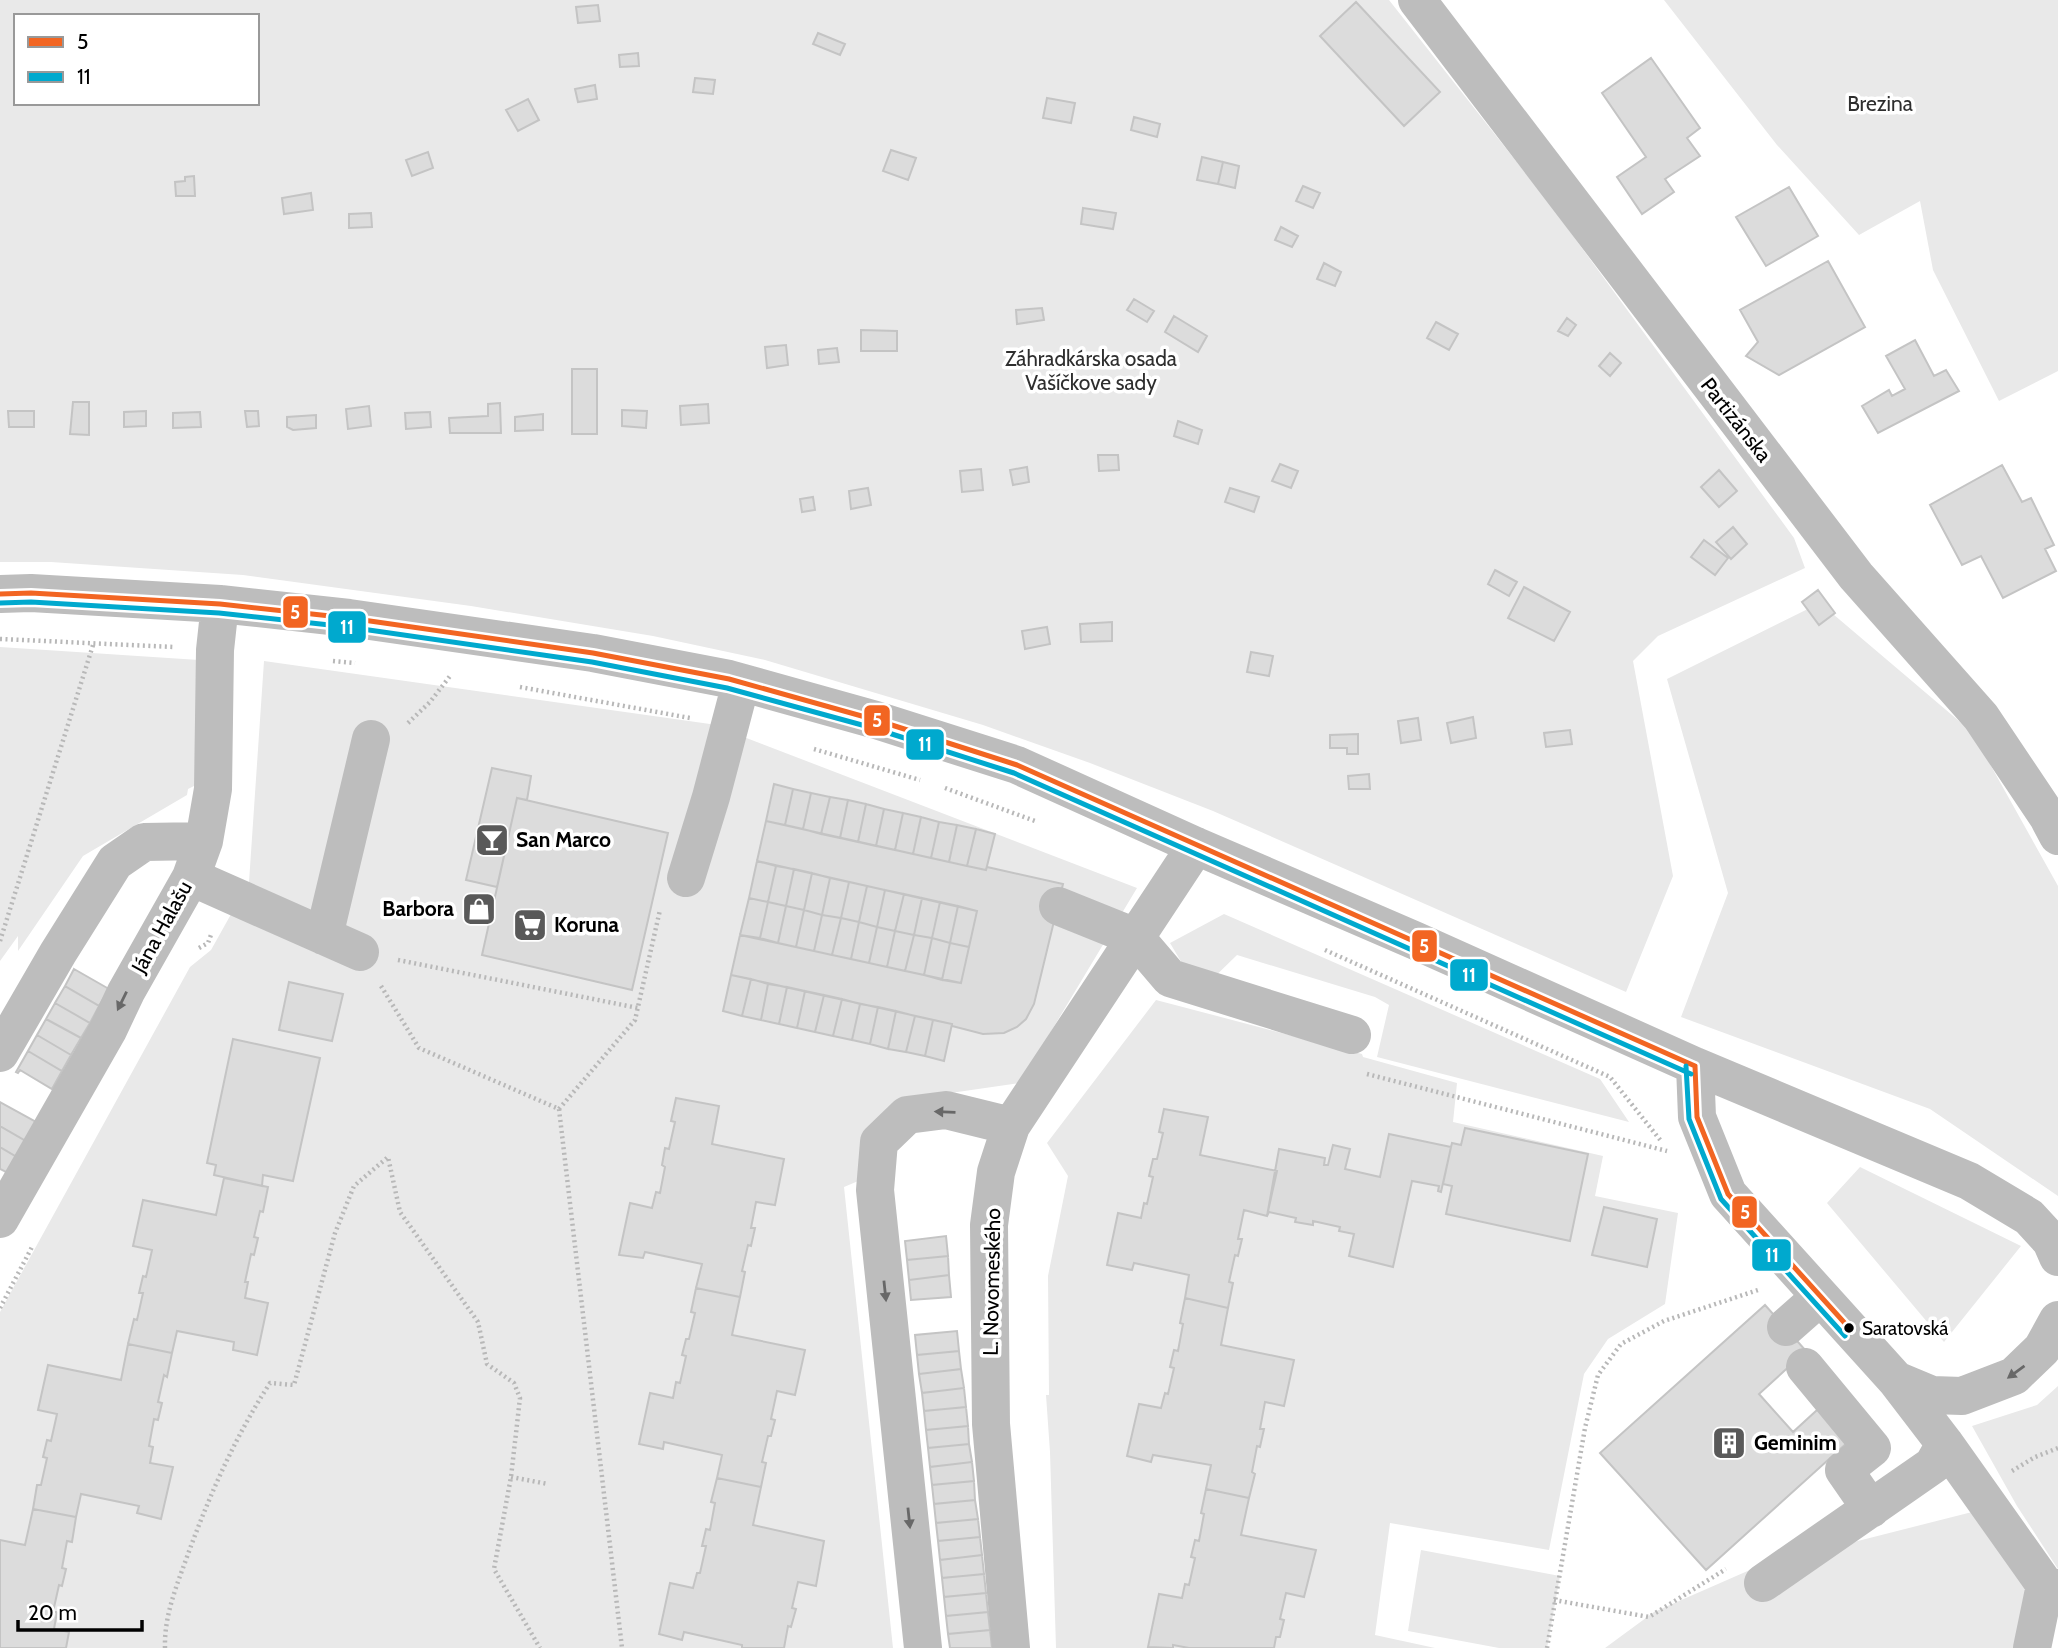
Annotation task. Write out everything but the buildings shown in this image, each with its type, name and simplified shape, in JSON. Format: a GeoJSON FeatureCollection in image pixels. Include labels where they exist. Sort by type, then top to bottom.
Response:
{"type":"FeatureCollection","features":[{"type":"Feature","properties":{"kind":"street","name":"Partizánska"},"geometry":{"type":"LineString","coordinates":[[1417,0],[1856,576],[1981,717],[2058,836]]}},
{"type":"Feature","properties":{"kind":"street"},"geometry":{"type":"LineString","coordinates":[[0,594],[30,593],[220,604],[349,618],[593,653],[741,683],[876,720],[1017,765],[1695,1066],[1969,1181],[2029,1217],[2051,1241],[2058,1257]]}},
{"type":"Feature","properties":{"kind":"street","name":"Jána Halašu"},"geometry":{"type":"LineString","coordinates":[[0,1219],[108,1030],[191,877],[204,841],[213,789],[215,650],[220,604]]}},
{"type":"Feature","properties":{"kind":"street"},"geometry":{"type":"LineString","coordinates":[[687,878],[741,683]]}},
{"type":"Feature","properties":{"kind":"street"},"geometry":{"type":"LineString","coordinates":[[324,936],[370,739]]}},
{"type":"Feature","properties":{"kind":"street"},"geometry":{"type":"LineString","coordinates":[[0,1053],[114,862],[145,842],[204,841]]}},
{"type":"Feature","properties":{"kind":"street","name":"L. Novomeského"},"geometry":{"type":"LineString","coordinates":[[1011,1648],[991,1423],[989,1225],[996,1172],[1011,1126],[1196,846]]}},
{"type":"Feature","properties":{"kind":"street"},"geometry":{"type":"LineString","coordinates":[[191,877],[360,952]]}},
{"type":"Feature","properties":{"kind":"street"},"geometry":{"type":"LineString","coordinates":[[1058,906],[1135,937],[1170,978],[1352,1035]]}},
{"type":"Feature","properties":{"kind":"street"},"geometry":{"type":"LineString","coordinates":[[1695,1066],[1697,1117],[1728,1194],[1896,1380],[2052,1587],[2032,1648]]}},
{"type":"Feature","properties":{"kind":"street"},"geometry":{"type":"LineString","coordinates":[[923,1648],[875,1190],[879,1142],[907,1115],[946,1110],[1011,1126]]}},
{"type":"Feature","properties":{"kind":"street"},"geometry":{"type":"LineString","coordinates":[[1786,1327],[1820,1297]]}},
{"type":"Feature","properties":{"kind":"street"},"geometry":{"type":"LineString","coordinates":[[1896,1380],[1932,1395],[1962,1396],[2014,1376],[2042,1349],[2058,1320]]}},
{"type":"Feature","properties":{"kind":"street"},"geometry":{"type":"LineString","coordinates":[[1805,1367],[1872,1448],[1844,1470],[1871,1509]]}},
{"type":"Feature","properties":{"kind":"street"},"geometry":{"type":"LineString","coordinates":[[1749,1573],[1871,1509],[1933,1465],[1945,1444]]}},
{"type":"Feature","properties":{"kind":"path"},"geometry":{"type":"LineString","coordinates":[[0,941],[94,642]]}},
{"type":"Feature","properties":{"kind":"path"},"geometry":{"type":"LineString","coordinates":[[370,739],[395,736],[430,702],[450,676]]}},
{"type":"Feature","properties":{"kind":"path"},"geometry":{"type":"LineString","coordinates":[[622,1648],[559,1109],[635,1020],[666,886],[687,878]]}},
{"type":"Feature","properties":{"kind":"path"},"geometry":{"type":"LineString","coordinates":[[360,952],[638,1008]]}},
{"type":"Feature","properties":{"kind":"path"},"geometry":{"type":"LineString","coordinates":[[360,952],[419,1048],[559,1109]]}},
{"type":"Feature","properties":{"kind":"path"},"geometry":{"type":"LineString","coordinates":[[1352,1035],[1364,1073],[1670,1152]]}},
{"type":"Feature","properties":{"kind":"path"},"geometry":{"type":"LineString","coordinates":[[165,1648],[164,1627],[175,1588],[217,1478],[249,1415],[270,1383],[294,1385],[335,1233],[349,1198],[354,1186],[388,1157],[400,1212],[478,1322],[487,1364],[514,1383],[520,1398],[511,1477],[494,1569],[540,1648]]}},
{"type":"Feature","properties":{"kind":"path"},"geometry":{"type":"LineString","coordinates":[[1979,1491],[2035,1457],[2058,1448]]}},
{"type":"Feature","properties":{"kind":"path"},"geometry":{"type":"LineString","coordinates":[[511,1477],[548,1484]]}},
{"type":"Feature","properties":{"kind":"path"},"geometry":{"type":"LineString","coordinates":[[1554,1600],[1648,1617],[1749,1573]]}},
{"type":"Feature","properties":{"kind":"green space","name":"Záhradkárska osada Vašíčkove sady"},"geometry":{"type":"Polygon","coordinates":[[[0,0],[1389,0],[1549,203],[1794,538],[1805,568],[1658,636],[1633,661],[1673,876],[1626,992],[1213,811],[1090,763],[983,725],[765,660],[653,636],[471,606],[243,575],[51,562],[0,562],[0,0]]]}},
{"type":"Feature","properties":{"kind":"green space","name":"Brezina"},"geometry":{"type":"Polygon","coordinates":[[[1664,0],[2058,0],[2058,371],[1999,401],[1933,270],[1920,201],[1859,235],[1777,145],[1664,0]]]}},
{"type":"Feature","properties":{"kind":"green space"},"geometry":{"type":"Polygon","coordinates":[[[1820,603],[1972,732],[2058,886],[2058,1196],[1930,1109],[1681,1017],[1728,893],[1667,679],[1820,603]]]}},
{"type":"Feature","properties":{"kind":"green space"},"geometry":{"type":"Polygon","coordinates":[[[0,647],[199,660],[196,785],[188,789],[187,795],[83,856],[18,951],[18,936],[0,961],[0,647]]]}},
{"type":"Feature","properties":{"kind":"green space"},"geometry":{"type":"Polygon","coordinates":[[[264,661],[710,724],[1137,888],[1020,1083],[895,1101],[863,1179],[844,1187],[893,1648],[0,1648],[0,1312],[190,967],[211,950],[249,882],[264,661]]]}},
{"type":"Feature","properties":{"kind":"green space"},"geometry":{"type":"Polygon","coordinates":[[[1224,914],[1600,1079],[1629,1122],[1377,1057],[1389,1005],[1375,997],[1237,955],[1199,992],[1170,943],[1224,914]]]}},
{"type":"Feature","properties":{"kind":"green space"},"geometry":{"type":"Polygon","coordinates":[[[1156,1000],[1362,1054],[1363,1057],[1457,1083],[1453,1122],[1603,1156],[1595,1196],[1678,1213],[1665,1304],[1608,1339],[1584,1374],[1549,1550],[1390,1523],[1375,1635],[1435,1648],[1056,1648],[1046,1395],[1049,1395],[1048,1276],[1068,1176],[1047,1143],[1156,1000]]]}},
{"type":"Feature","properties":{"kind":"green space"},"geometry":{"type":"Polygon","coordinates":[[[1860,1167],[2021,1246],[1944,1342],[1827,1203],[1860,1167]]]}},
{"type":"Feature","properties":{"kind":"green space"},"geometry":{"type":"Polygon","coordinates":[[[2058,1386],[2058,1569],[2017,1506],[1972,1426],[2037,1405],[2058,1386]]]}},
{"type":"Feature","properties":{"kind":"green space"},"geometry":{"type":"Polygon","coordinates":[[[1980,1510],[2036,1600],[2025,1648],[1605,1648],[1654,1612],[1759,1566],[1980,1510]]]}},
{"type":"Feature","properties":{"kind":"green space"},"geometry":{"type":"Polygon","coordinates":[[[1421,1550],[1560,1576],[1547,1648],[1499,1648],[1408,1631],[1421,1550]]]}},
{"type":"Feature","properties":{"kind":"transit line","name":"5"},"geometry":{"type":"LineString","coordinates":[[0,594],[31,593],[220,604],[349,618],[593,653],[729,679],[876,720],[1017,765],[1695,1066]]}},
{"type":"Feature","properties":{"kind":"transit line","name":"11"},"geometry":{"type":"LineString","coordinates":[[0,603],[31,602],[219,613],[348,627],[592,662],[727,688],[873,728],[1014,773],[1691,1074]]}},
{"type":"Feature","properties":{"kind":"transit line","name":"11"},"geometry":{"type":"LineString","coordinates":[[1686,1066],[1689,1119],[1721,1199],[1845,1336]]}},
{"type":"Feature","properties":{"kind":"transit line","name":"5"},"geometry":{"type":"LineString","coordinates":[[1695,1066],[1697,1117],[1728,1194],[1851,1330]]}},
{"type":"Feature","properties":{"kind":"place","name":"San Marco"},"geometry":{"type":"Point","coordinates":[492,840]}},
{"type":"Feature","properties":{"kind":"place","name":"Barbora"},"geometry":{"type":"Point","coordinates":[479,909]}},
{"type":"Feature","properties":{"kind":"place","name":"Koruna"},"geometry":{"type":"Point","coordinates":[530,925]}},
{"type":"Feature","properties":{"kind":"place","name":"Saratovská"},"geometry":{"type":"Point","coordinates":[1849,1328]}},
{"type":"Feature","properties":{"kind":"place","name":"Geminim"},"geometry":{"type":"Point","coordinates":[1729,1443]}}]}
